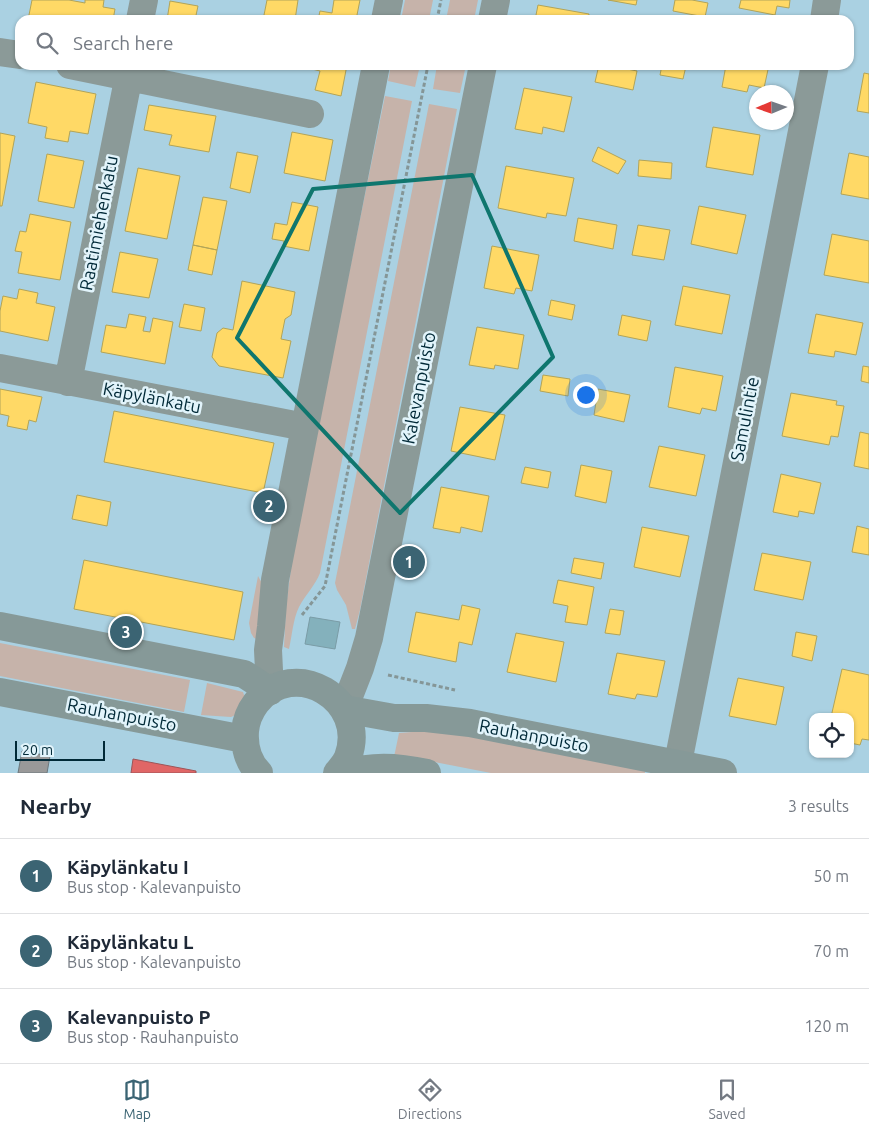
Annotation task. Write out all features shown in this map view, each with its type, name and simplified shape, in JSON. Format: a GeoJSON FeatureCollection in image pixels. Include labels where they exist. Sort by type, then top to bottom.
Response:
{"type":"FeatureCollection","features":[{"type":"Feature","properties":{"kind":"main road"},"geometry":{"type":"LineString","coordinates":[[0,626],[244,674],[270,691]]}},
{"type":"Feature","properties":{"kind":"main road"},"geometry":{"type":"LineString","coordinates":[[259,773],[247,755],[244,739],[245,724],[251,710],[260,698],[270,691],[285,684],[302,682],[319,686],[333,696],[344,709],[350,724],[352,742],[347,758],[337,773]]}},
{"type":"Feature","properties":{"kind":"main road","name":"Rauhanpuisto"},"geometry":{"type":"LineString","coordinates":[[0,692],[244,739]]}},
{"type":"Feature","properties":{"kind":"main road","name":"Rauhanpuisto"},"geometry":{"type":"LineString","coordinates":[[344,709],[394,718],[426,718],[470,723],[677,768],[723,773]]}},
{"type":"Feature","properties":{"kind":"main road"},"geometry":{"type":"LineString","coordinates":[[351,773],[359,770],[385,768],[427,773]]}},
{"type":"Feature","properties":{"kind":"street"},"geometry":{"type":"LineString","coordinates":[[141,15],[144,0]]}},
{"type":"Feature","properties":{"kind":"street"},"geometry":{"type":"LineString","coordinates":[[386,15],[389,0]]}},
{"type":"Feature","properties":{"kind":"street"},"geometry":{"type":"LineString","coordinates":[[493,15],[496,0]]}},
{"type":"Feature","properties":{"kind":"street"},"geometry":{"type":"LineString","coordinates":[[825,15],[827,0]]}},
{"type":"Feature","properties":{"kind":"street"},"geometry":{"type":"LineString","coordinates":[[0,52],[15,54]]}},
{"type":"Feature","properties":{"kind":"street"},"geometry":{"type":"LineString","coordinates":[[270,691],[268,650],[272,626],[275,580],[375,70]]}},
{"type":"Feature","properties":{"kind":"street","name":"Kalevanpuisto"},"geometry":{"type":"LineString","coordinates":[[344,709],[369,638],[482,70]]}},
{"type":"Feature","properties":{"kind":"street","name":"Samulintie"},"geometry":{"type":"LineString","coordinates":[[677,768],[814,70]]}},
{"type":"Feature","properties":{"kind":"street"},"geometry":{"type":"LineString","coordinates":[[130,71],[310,114]]}},
{"type":"Feature","properties":{"kind":"street","name":"Raatimiehenkatu"},"geometry":{"type":"LineString","coordinates":[[68,382],[130,71]]}},
{"type":"Feature","properties":{"kind":"street","name":"Käpylänkatu"},"geometry":{"type":"LineString","coordinates":[[0,368],[305,427]]}},
{"type":"Feature","properties":{"kind":"path"},"geometry":{"type":"LineString","coordinates":[[438,15],[441,0]]}},
{"type":"Feature","properties":{"kind":"path"},"geometry":{"type":"LineString","coordinates":[[300,622],[302,614],[325,586],[427,70]]}},
{"type":"Feature","properties":{"kind":"highlighted area"},"geometry":{"type":"Polygon","coordinates":[[[472,175],[553,357],[400,513],[237,338],[313,189],[472,175]]]}},
{"type":"Feature","properties":{"kind":"shaded area"},"geometry":{"type":"Polygon","coordinates":[[[405,0],[433,0],[430,15],[402,15],[405,0]]]}},
{"type":"Feature","properties":{"kind":"shaded area"},"geometry":{"type":"Polygon","coordinates":[[[450,0],[478,0],[475,15],[447,15],[450,0]]]}},
{"type":"Feature","properties":{"kind":"shaded area"},"geometry":{"type":"Polygon","coordinates":[[[390,70],[419,70],[415,87],[388,81],[390,70]]]}},
{"type":"Feature","properties":{"kind":"shaded area"},"geometry":{"type":"Polygon","coordinates":[[[436,70],[465,70],[460,93],[433,89],[436,70]]]}},
{"type":"Feature","properties":{"kind":"shaded area"},"geometry":{"type":"Polygon","coordinates":[[[385,96],[412,101],[320,573],[297,612],[289,649],[284,647],[286,606],[295,539],[385,96]]]}},
{"type":"Feature","properties":{"kind":"shaded area"},"geometry":{"type":"Polygon","coordinates":[[[429,104],[457,109],[360,610],[355,629],[352,629],[346,605],[335,583],[429,104]]]}},
{"type":"Feature","properties":{"kind":"shaded area"},"geometry":{"type":"Polygon","coordinates":[[[258,576],[263,585],[259,640],[254,638],[251,633],[249,623],[258,576]]]}},
{"type":"Feature","properties":{"kind":"shaded area"},"geometry":{"type":"Polygon","coordinates":[[[0,643],[190,680],[184,712],[0,676],[0,643]]]}},
{"type":"Feature","properties":{"kind":"shaded area"},"geometry":{"type":"Polygon","coordinates":[[[207,683],[243,692],[245,698],[238,714],[231,717],[201,715],[207,683]]]}},
{"type":"Feature","properties":{"kind":"shaded area"},"geometry":{"type":"Polygon","coordinates":[[[425,731],[463,735],[645,771],[645,773],[491,773],[419,759],[394,757],[399,733],[425,731]]]}},
{"type":"Feature","properties":{"kind":"building: Homes"},"geometry":{"type":"Polygon","coordinates":[[[32,0],[69,0],[85,3],[85,0],[104,0],[103,7],[115,9],[114,15],[29,15],[32,0]]]}},
{"type":"Feature","properties":{"kind":"building: Homes"},"geometry":{"type":"Polygon","coordinates":[[[267,0],[298,0],[296,15],[264,15],[267,0]]]}},
{"type":"Feature","properties":{"kind":"building: Homes"},"geometry":{"type":"Polygon","coordinates":[[[334,0],[360,0],[357,15],[319,15],[320,11],[332,13],[334,0]]]}},
{"type":"Feature","properties":{"kind":"building: Homes"},"geometry":{"type":"Polygon","coordinates":[[[608,0],[637,0],[636,5],[608,0]]]}},
{"type":"Feature","properties":{"kind":"building: Homes"},"geometry":{"type":"Polygon","coordinates":[[[675,0],[692,0],[708,3],[705,15],[673,11],[675,0]]]}},
{"type":"Feature","properties":{"kind":"building: Homes"},"geometry":{"type":"Polygon","coordinates":[[[741,0],[790,0],[789,8],[777,6],[775,15],[739,8],[741,0]]]}},
{"type":"Feature","properties":{"kind":"building: Homes"},"geometry":{"type":"Polygon","coordinates":[[[170,1],[198,6],[196,15],[168,15],[170,1]]]}},
{"type":"Feature","properties":{"kind":"building: Homes"},"geometry":{"type":"Polygon","coordinates":[[[538,5],[589,14],[589,15],[536,15],[538,5]]]}},
{"type":"Feature","properties":{"kind":"building: Homes"},"geometry":{"type":"Polygon","coordinates":[[[316,70],[346,70],[341,96],[315,90],[320,71],[316,70]]]}},
{"type":"Feature","properties":{"kind":"building: Homes"},"geometry":{"type":"Polygon","coordinates":[[[598,70],[637,71],[633,90],[595,82],[598,70]]]}},
{"type":"Feature","properties":{"kind":"building: Homes"},"geometry":{"type":"Polygon","coordinates":[[[661,70],[685,70],[683,79],[660,75],[661,70]]]}},
{"type":"Feature","properties":{"kind":"building: Homes"},"geometry":{"type":"Polygon","coordinates":[[[725,70],[768,70],[765,85],[749,85],[747,92],[722,87],[725,70]]]}},
{"type":"Feature","properties":{"kind":"building: Homes"},"geometry":{"type":"Polygon","coordinates":[[[864,73],[869,74],[869,113],[857,111],[864,73]]]}},
{"type":"Feature","properties":{"kind":"building: Homes"},"geometry":{"type":"Polygon","coordinates":[[[36,82],[96,94],[88,134],[70,131],[68,142],[45,138],[47,127],[28,123],[36,82]]]}},
{"type":"Feature","properties":{"kind":"building: Homes"},"geometry":{"type":"Polygon","coordinates":[[[524,88],[572,97],[564,132],[543,127],[542,134],[515,129],[524,88]]]}},
{"type":"Feature","properties":{"kind":"building: Homes"},"geometry":{"type":"Polygon","coordinates":[[[149,105],[216,116],[209,152],[169,145],[172,135],[144,130],[149,105]]]}},
{"type":"Feature","properties":{"kind":"building: Homes"},"geometry":{"type":"Polygon","coordinates":[[[713,127],[760,135],[753,175],[706,167],[713,127]]]}},
{"type":"Feature","properties":{"kind":"building: Homes"},"geometry":{"type":"Polygon","coordinates":[[[292,132],[333,140],[325,181],[284,173],[292,132]]]}},
{"type":"Feature","properties":{"kind":"building: Homes"},"geometry":{"type":"Polygon","coordinates":[[[0,133],[15,136],[2,206],[0,206],[0,133]]]}},
{"type":"Feature","properties":{"kind":"building: Homes"},"geometry":{"type":"Polygon","coordinates":[[[598,147],[626,161],[618,174],[592,161],[598,147]]]}},
{"type":"Feature","properties":{"kind":"building: Homes"},"geometry":{"type":"Polygon","coordinates":[[[237,152],[258,156],[250,193],[230,188],[237,152]]]}},
{"type":"Feature","properties":{"kind":"building: Homes"},"geometry":{"type":"Polygon","coordinates":[[[849,153],[869,157],[869,199],[841,194],[849,153]]]}},
{"type":"Feature","properties":{"kind":"building: Homes"},"geometry":{"type":"Polygon","coordinates":[[[47,154],[84,161],[74,208],[38,201],[47,154]]]}},
{"type":"Feature","properties":{"kind":"building: Homes"},"geometry":{"type":"Polygon","coordinates":[[[639,160],[672,163],[671,179],[638,176],[639,160]]]}},
{"type":"Feature","properties":{"kind":"building: Homes"},"geometry":{"type":"Polygon","coordinates":[[[506,166],[574,178],[566,216],[547,213],[546,218],[498,208],[506,166]]]}},
{"type":"Feature","properties":{"kind":"building: Homes"},"geometry":{"type":"Polygon","coordinates":[[[138,168],[180,176],[167,239],[125,231],[138,168]]]}},
{"type":"Feature","properties":{"kind":"building: Homes"},"geometry":{"type":"Polygon","coordinates":[[[203,197],[227,201],[217,250],[193,245],[203,197]]]}},
{"type":"Feature","properties":{"kind":"building: Homes"},"geometry":{"type":"Polygon","coordinates":[[[292,202],[318,207],[309,251],[283,246],[284,241],[272,239],[275,223],[287,225],[292,202]]]}},
{"type":"Feature","properties":{"kind":"building: Homes"},"geometry":{"type":"Polygon","coordinates":[[[699,206],[746,215],[737,254],[691,244],[699,206]]]}},
{"type":"Feature","properties":{"kind":"building: Homes"},"geometry":{"type":"Polygon","coordinates":[[[30,214],[71,222],[60,280],[18,273],[22,252],[15,251],[20,231],[26,232],[30,214]]]}},
{"type":"Feature","properties":{"kind":"building: Homes"},"geometry":{"type":"Polygon","coordinates":[[[578,218],[617,225],[613,249],[574,241],[578,218]]]}},
{"type":"Feature","properties":{"kind":"building: Homes"},"geometry":{"type":"Polygon","coordinates":[[[638,225],[670,230],[664,260],[632,255],[638,225]]]}},
{"type":"Feature","properties":{"kind":"building: Homes"},"geometry":{"type":"Polygon","coordinates":[[[832,234],[869,241],[869,283],[824,275],[832,234]]]}},
{"type":"Feature","properties":{"kind":"building: Homes"},"geometry":{"type":"Polygon","coordinates":[[[193,245],[217,250],[212,275],[188,270],[193,245]]]}},
{"type":"Feature","properties":{"kind":"building: Homes"},"geometry":{"type":"Polygon","coordinates":[[[492,246],[539,255],[532,291],[516,288],[514,294],[484,288],[492,246]]]}},
{"type":"Feature","properties":{"kind":"building: Homes"},"geometry":{"type":"Polygon","coordinates":[[[120,252],[158,259],[149,298],[112,292],[120,252]]]}},
{"type":"Feature","properties":{"kind":"building: Homes"},"geometry":{"type":"Polygon","coordinates":[[[242,281],[295,292],[291,315],[285,319],[281,339],[291,341],[283,378],[219,366],[212,357],[217,333],[223,328],[233,330],[242,281]]]}},
{"type":"Feature","properties":{"kind":"building: Homes"},"geometry":{"type":"Polygon","coordinates":[[[683,286],[730,295],[722,334],[675,325],[683,286]]]}},
{"type":"Feature","properties":{"kind":"building: Homes"},"geometry":{"type":"Polygon","coordinates":[[[19,289],[38,293],[36,303],[55,307],[48,341],[0,331],[0,311],[3,296],[17,299],[19,289]]]}},
{"type":"Feature","properties":{"kind":"building: Homes"},"geometry":{"type":"Polygon","coordinates":[[[551,300],[575,305],[572,320],[548,315],[551,300]]]}},
{"type":"Feature","properties":{"kind":"building: Homes"},"geometry":{"type":"Polygon","coordinates":[[[184,304],[205,308],[201,331],[179,327],[184,304]]]}},
{"type":"Feature","properties":{"kind":"building: Homes"},"geometry":{"type":"Polygon","coordinates":[[[129,314],[146,317],[143,331],[150,332],[153,318],[173,322],[165,364],[101,352],[106,325],[126,328],[129,314]]]}},
{"type":"Feature","properties":{"kind":"building: Homes"},"geometry":{"type":"Polygon","coordinates":[[[816,314],[863,323],[856,355],[835,351],[834,357],[808,353],[816,314]]]}},
{"type":"Feature","properties":{"kind":"building: Homes"},"geometry":{"type":"Polygon","coordinates":[[[622,315],[651,321],[647,341],[618,335],[622,315]]]}},
{"type":"Feature","properties":{"kind":"building: Homes"},"geometry":{"type":"Polygon","coordinates":[[[477,327],[524,335],[518,369],[495,365],[494,369],[469,365],[477,327]]]}},
{"type":"Feature","properties":{"kind":"building: Homes"},"geometry":{"type":"Polygon","coordinates":[[[863,366],[869,367],[869,383],[861,381],[863,366]]]}},
{"type":"Feature","properties":{"kind":"building: Homes"},"geometry":{"type":"Polygon","coordinates":[[[675,367],[723,376],[716,411],[702,408],[700,414],[668,407],[675,367]]]}},
{"type":"Feature","properties":{"kind":"building: Homes"},"geometry":{"type":"Polygon","coordinates":[[[543,375],[570,379],[568,396],[540,391],[543,375]]]}},
{"type":"Feature","properties":{"kind":"building: Homes"},"geometry":{"type":"Polygon","coordinates":[[[0,389],[42,397],[36,422],[29,420],[27,430],[7,426],[9,416],[0,414],[0,389]]]}},
{"type":"Feature","properties":{"kind":"building: Homes"},"geometry":{"type":"Polygon","coordinates":[[[598,389],[630,395],[624,422],[594,415],[598,389]]]}},
{"type":"Feature","properties":{"kind":"building: Homes"},"geometry":{"type":"Polygon","coordinates":[[[791,393],[837,401],[836,405],[844,406],[838,437],[831,436],[829,445],[782,436],[791,393]]]}},
{"type":"Feature","properties":{"kind":"building: Homes"},"geometry":{"type":"Polygon","coordinates":[[[460,407],[505,415],[495,460],[451,451],[460,407]]]}},
{"type":"Feature","properties":{"kind":"building: Homes"},"geometry":{"type":"Polygon","coordinates":[[[114,411],[274,443],[263,493],[104,462],[114,411]]]}},
{"type":"Feature","properties":{"kind":"building: Homes"},"geometry":{"type":"Polygon","coordinates":[[[860,432],[869,434],[869,469],[854,466],[860,432]]]}},
{"type":"Feature","properties":{"kind":"building: Homes"},"geometry":{"type":"Polygon","coordinates":[[[659,446],[705,455],[696,496],[649,487],[659,446]]]}},
{"type":"Feature","properties":{"kind":"building: Homes"},"geometry":{"type":"Polygon","coordinates":[[[581,465],[612,471],[606,503],[575,496],[581,465]]]}},
{"type":"Feature","properties":{"kind":"building: Homes"},"geometry":{"type":"Polygon","coordinates":[[[525,467],[551,472],[548,488],[521,483],[525,467]]]}},
{"type":"Feature","properties":{"kind":"building: Homes"},"geometry":{"type":"Polygon","coordinates":[[[781,474],[821,483],[814,514],[799,511],[798,517],[773,512],[781,474]]]}},
{"type":"Feature","properties":{"kind":"building: Homes"},"geometry":{"type":"Polygon","coordinates":[[[441,487],[489,496],[482,532],[461,527],[460,533],[433,528],[441,487]]]}},
{"type":"Feature","properties":{"kind":"building: Homes"},"geometry":{"type":"Polygon","coordinates":[[[77,495],[111,502],[107,526],[72,519],[77,495]]]}},
{"type":"Feature","properties":{"kind":"building: Homes"},"geometry":{"type":"Polygon","coordinates":[[[857,526],[869,529],[869,555],[852,552],[857,526]]]}},
{"type":"Feature","properties":{"kind":"building: Homes"},"geometry":{"type":"Polygon","coordinates":[[[642,527],[689,536],[680,577],[634,567],[642,527]]]}},
{"type":"Feature","properties":{"kind":"building: Homes"},"geometry":{"type":"Polygon","coordinates":[[[762,553],[811,562],[803,600],[754,590],[762,553]]]}},
{"type":"Feature","properties":{"kind":"building: Homes"},"geometry":{"type":"Polygon","coordinates":[[[574,558],[604,563],[601,579],[571,573],[574,558]]]}},
{"type":"Feature","properties":{"kind":"building: Homes"},"geometry":{"type":"Polygon","coordinates":[[[84,560],[243,592],[234,640],[74,609],[84,560]]]}},
{"type":"Feature","properties":{"kind":"building: Homes"},"geometry":{"type":"Polygon","coordinates":[[[558,580],[594,587],[587,625],[565,622],[568,606],[553,603],[558,580]]]}},
{"type":"Feature","properties":{"kind":"building: Homes"},"geometry":{"type":"Polygon","coordinates":[[[462,605],[480,609],[472,645],[459,642],[456,662],[408,652],[416,612],[459,620],[462,605]]]}},
{"type":"Feature","properties":{"kind":"building: Homes"},"geometry":{"type":"Polygon","coordinates":[[[610,609],[624,611],[620,635],[605,633],[610,609]]]}},
{"type":"Feature","properties":{"kind":"building: Homes"},"geometry":{"type":"Polygon","coordinates":[[[796,632],[817,636],[812,661],[792,656],[796,632]]]}},
{"type":"Feature","properties":{"kind":"building: Homes"},"geometry":{"type":"Polygon","coordinates":[[[516,633],[564,642],[556,682],[507,672],[516,633]]]}},
{"type":"Feature","properties":{"kind":"building: Homes"},"geometry":{"type":"Polygon","coordinates":[[[617,653],[665,661],[657,697],[637,694],[635,699],[608,694],[617,653]]]}},
{"type":"Feature","properties":{"kind":"building: Homes"},"geometry":{"type":"Polygon","coordinates":[[[842,669],[869,675],[869,740],[862,739],[860,745],[854,744],[854,713],[832,713],[842,669]]]}},
{"type":"Feature","properties":{"kind":"building: Homes"},"geometry":{"type":"Polygon","coordinates":[[[738,678],[784,687],[776,725],[729,716],[738,678]]]}},
{"type":"Feature","properties":{"kind":"building: Shops"},"geometry":{"type":"Polygon","coordinates":[[[133,759],[196,771],[196,773],[131,773],[133,759]]]}},
{"type":"Feature","properties":{"kind":"building: Industry"},"geometry":{"type":"Polygon","coordinates":[[[22,751],[50,756],[47,773],[18,773],[22,751]]]}},
{"type":"Feature","properties":{"kind":"building: Other"},"geometry":{"type":"Polygon","coordinates":[[[310,617],[340,622],[335,649],[305,644],[310,617]]]}},
{"type":"Feature","properties":{"kind":"place","name":"Käpylänkatu L"},"geometry":{"type":"Point","coordinates":[269,506]}},
{"type":"Feature","properties":{"kind":"place","name":"Käpylänkatu I"},"geometry":{"type":"Point","coordinates":[409,562]}},
{"type":"Feature","properties":{"kind":"place","name":"Kalevanpuisto P"},"geometry":{"type":"Point","coordinates":[126,632]}}]}
